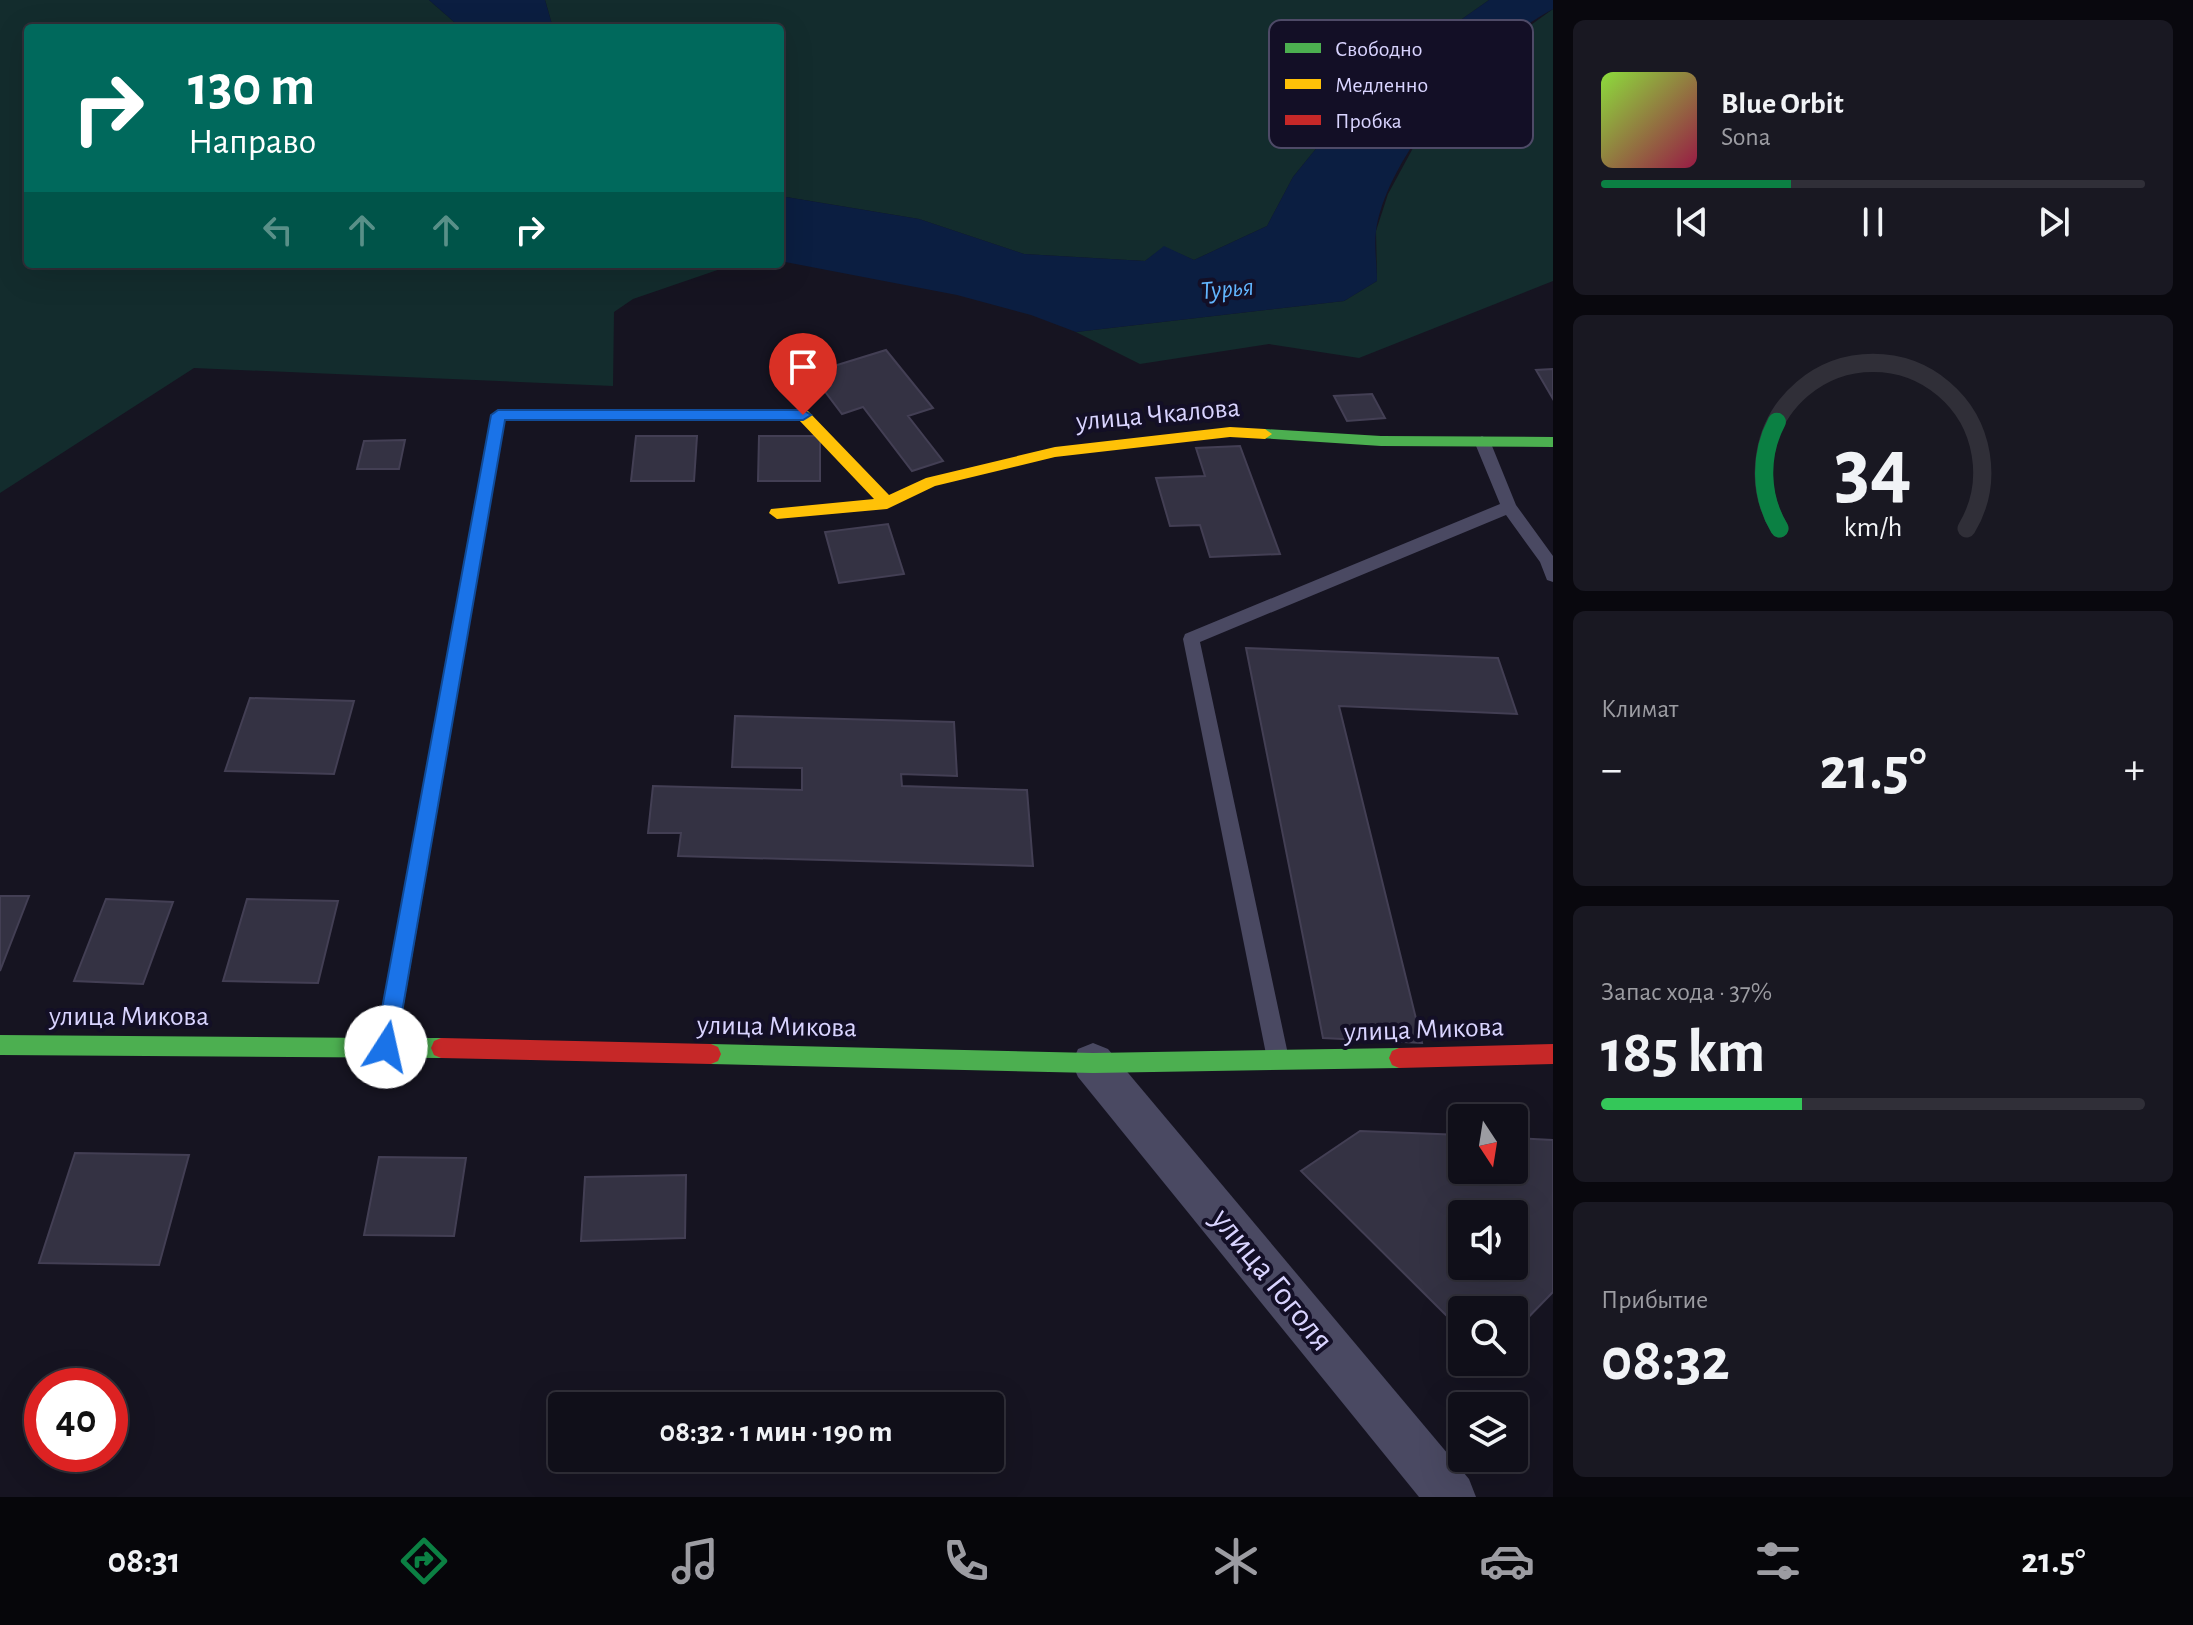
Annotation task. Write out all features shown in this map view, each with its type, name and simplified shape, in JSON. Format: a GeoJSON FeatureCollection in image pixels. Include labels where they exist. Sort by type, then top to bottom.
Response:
{"type":"FeatureCollection","features":[{"type":"Feature","properties":{"kind":"street"},"geometry":{"type":"LineString","coordinates":[[386,1047],[498,415],[803,415],[887,503]]}},
{"type":"Feature","properties":{"kind":"street","name":"улица Чкалова"},"geometry":{"type":"LineString","coordinates":[[777,513],[887,503],[931,482],[1055,452],[1230,432],[1381,441],[1553,442]]}},
{"type":"Feature","properties":{"kind":"street","name":"улица Микова"},"geometry":{"type":"LineString","coordinates":[[0,1045],[386,1047],[1093,1063],[1278,1062],[1553,1054]]}},
{"type":"Feature","properties":{"kind":"street","name":"улица Гоголя"},"geometry":{"type":"LineString","coordinates":[[1093,1063],[1451,1497]]}},
{"type":"Feature","properties":{"kind":"lane"},"geometry":{"type":"LineString","coordinates":[[1482,441],[1509,507],[1547,560],[1553,576]]}},
{"type":"Feature","properties":{"kind":"lane"},"geometry":{"type":"LineString","coordinates":[[1278,1062],[1191,639],[1509,507]]}},
{"type":"Feature","properties":{"kind":"green space"},"geometry":{"type":"Polygon","coordinates":[[[0,0],[429,0],[456,24],[24,24],[24,268],[723,268],[633,299],[614,312],[613,386],[194,368],[0,493],[0,0]]]}},
{"type":"Feature","properties":{"kind":"green space"},"geometry":{"type":"Polygon","coordinates":[[[545,0],[1489,0],[1461,20],[1269,20],[1269,148],[1317,148],[1293,177],[1267,226],[1194,260],[1164,247],[1145,261],[1024,254],[919,219],[784,197],[784,24],[552,24],[545,0]]]}},
{"type":"Feature","properties":{"kind":"green space"},"geometry":{"type":"Polygon","coordinates":[[[1553,9],[1553,281],[1359,358],[1269,344],[1140,364],[1076,332],[1344,301],[1377,281],[1376,231],[1388,194],[1413,148],[1533,148],[1533,24],[1553,9]]]}},
{"type":"Feature","properties":{"kind":"water"},"geometry":{"type":"Polygon","coordinates":[[[429,0],[545,0],[552,24],[456,24],[429,0]]]}},
{"type":"Feature","properties":{"kind":"water"},"geometry":{"type":"Polygon","coordinates":[[[1489,0],[1553,0],[1553,9],[1533,22],[1461,20],[1489,0]]]}},
{"type":"Feature","properties":{"kind":"water","name":"Турья"},"geometry":{"type":"Polygon","coordinates":[[[1317,148],[1412,148],[1384,201],[1376,231],[1377,281],[1344,301],[1076,332],[1031,315],[957,295],[784,262],[784,197],[919,219],[1024,254],[1145,261],[1164,246],[1194,260],[1267,226],[1293,177],[1317,148]]]}},
{"type":"Feature","properties":{"kind":"building"},"geometry":{"type":"Polygon","coordinates":[[[886,350],[933,408],[908,416],[943,461],[912,471],[863,407],[842,414],[811,373],[886,350]]]}},
{"type":"Feature","properties":{"kind":"building"},"geometry":{"type":"Polygon","coordinates":[[[1553,369],[1553,399],[1536,370],[1553,369]]]}},
{"type":"Feature","properties":{"kind":"building"},"geometry":{"type":"Polygon","coordinates":[[[1372,394],[1385,418],[1347,421],[1334,396],[1372,394]]]}},
{"type":"Feature","properties":{"kind":"building"},"geometry":{"type":"Polygon","coordinates":[[[636,436],[697,436],[694,481],[631,481],[636,436]]]}},
{"type":"Feature","properties":{"kind":"building"},"geometry":{"type":"Polygon","coordinates":[[[759,436],[820,436],[820,481],[758,481],[759,436]]]}},
{"type":"Feature","properties":{"kind":"building"},"geometry":{"type":"Polygon","coordinates":[[[405,440],[399,469],[357,469],[364,441],[405,440]]]}},
{"type":"Feature","properties":{"kind":"building"},"geometry":{"type":"Polygon","coordinates":[[[1240,446],[1280,554],[1210,557],[1200,525],[1170,526],[1156,478],[1205,476],[1196,448],[1240,446]]]}},
{"type":"Feature","properties":{"kind":"building"},"geometry":{"type":"Polygon","coordinates":[[[888,524],[904,574],[839,583],[825,532],[888,524]]]}},
{"type":"Feature","properties":{"kind":"building"},"geometry":{"type":"Polygon","coordinates":[[[1246,648],[1498,658],[1517,714],[1339,706],[1422,1043],[1323,1038],[1246,648]]]}},
{"type":"Feature","properties":{"kind":"building"},"geometry":{"type":"Polygon","coordinates":[[[250,698],[354,701],[334,774],[225,771],[250,698]]]}},
{"type":"Feature","properties":{"kind":"building"},"geometry":{"type":"Polygon","coordinates":[[[735,716],[954,722],[957,776],[901,774],[902,786],[1027,790],[1033,866],[678,856],[681,833],[648,833],[653,786],[802,790],[802,768],[732,767],[735,716]]]}},
{"type":"Feature","properties":{"kind":"building"},"geometry":{"type":"Polygon","coordinates":[[[0,896],[29,896],[0,971],[0,896]]]}},
{"type":"Feature","properties":{"kind":"building"},"geometry":{"type":"Polygon","coordinates":[[[106,899],[173,902],[143,984],[74,981],[106,899]]]}},
{"type":"Feature","properties":{"kind":"building"},"geometry":{"type":"Polygon","coordinates":[[[247,899],[338,901],[318,983],[223,981],[247,899]]]}},
{"type":"Feature","properties":{"kind":"building"},"geometry":{"type":"Polygon","coordinates":[[[1360,1131],[1448,1134],[1448,1184],[1528,1184],[1528,1139],[1553,1140],[1553,1292],[1528,1318],[1528,1296],[1448,1296],[1448,1317],[1301,1171],[1360,1131]]]}},
{"type":"Feature","properties":{"kind":"building"},"geometry":{"type":"Polygon","coordinates":[[[75,1153],[189,1155],[159,1265],[39,1263],[75,1153]]]}},
{"type":"Feature","properties":{"kind":"building"},"geometry":{"type":"Polygon","coordinates":[[[379,1157],[466,1158],[454,1236],[364,1235],[379,1157]]]}},
{"type":"Feature","properties":{"kind":"building"},"geometry":{"type":"Polygon","coordinates":[[[686,1175],[685,1238],[581,1241],[585,1177],[686,1175]]]}},
{"type":"Feature","properties":{"kind":"traffic: fast"},"geometry":{"type":"LineString","coordinates":[[386,1047],[498,415],[570,415]]}},
{"type":"Feature","properties":{"kind":"traffic: fast"},"geometry":{"type":"LineString","coordinates":[[1265,434],[1381,441],[1553,442]]}},
{"type":"Feature","properties":{"kind":"traffic: fast"},"geometry":{"type":"LineString","coordinates":[[0,1045],[441,1048]]}},
{"type":"Feature","properties":{"kind":"traffic: fast"},"geometry":{"type":"LineString","coordinates":[[711,1054],[1093,1063],[1399,1058]]}},
{"type":"Feature","properties":{"kind":"traffic: slow"},"geometry":{"type":"LineString","coordinates":[[570,415],[803,415],[887,503]]}},
{"type":"Feature","properties":{"kind":"traffic: slow"},"geometry":{"type":"LineString","coordinates":[[777,513],[887,503],[931,482],[1055,452],[1230,432],[1265,434]]}},
{"type":"Feature","properties":{"kind":"traffic: jam"},"geometry":{"type":"LineString","coordinates":[[441,1048],[711,1054]]}},
{"type":"Feature","properties":{"kind":"traffic: jam"},"geometry":{"type":"LineString","coordinates":[[1399,1058],[1553,1054]]}},
{"type":"Feature","properties":{"kind":"route"},"geometry":{"type":"LineString","coordinates":[[386,1047],[498,415],[803,415]]}}]}
